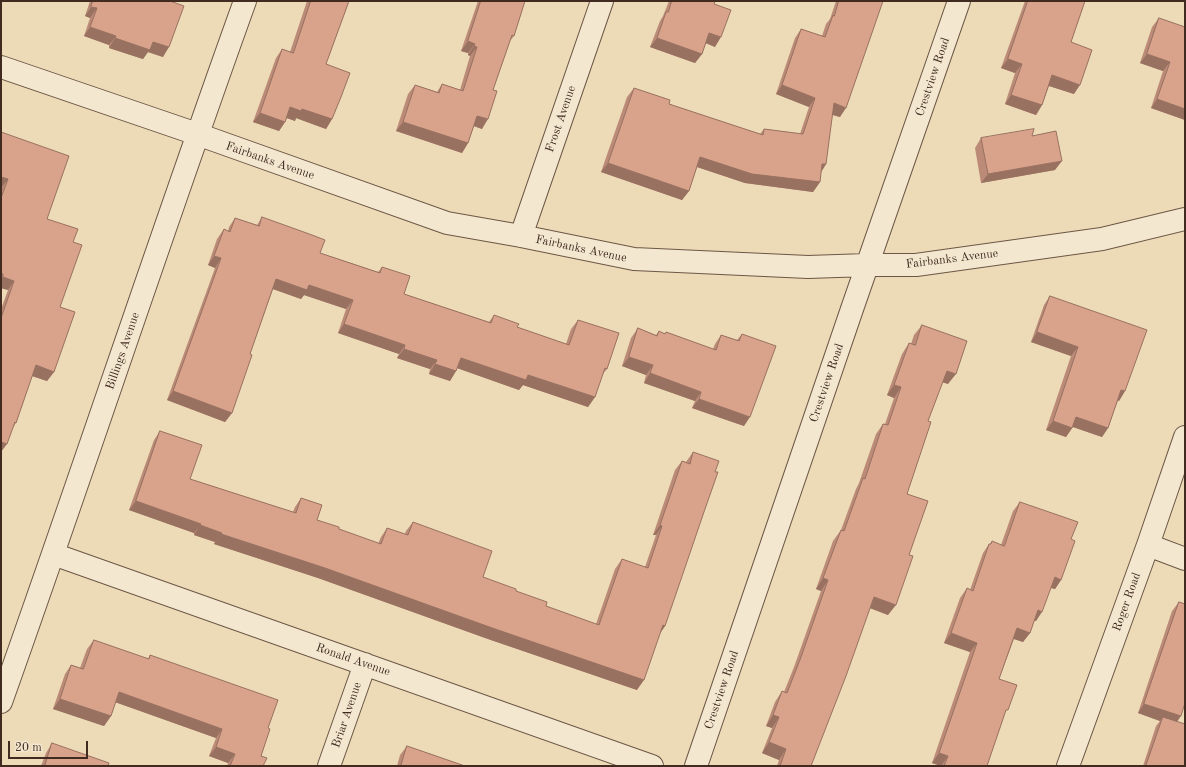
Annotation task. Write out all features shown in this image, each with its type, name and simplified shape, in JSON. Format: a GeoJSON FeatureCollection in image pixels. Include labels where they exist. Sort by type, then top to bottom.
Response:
{"type":"FeatureCollection","features":[{"type":"Feature","properties":{"kind":"street","name":"Billings Avenue"},"geometry":{"type":"LineString","coordinates":[[1,702],[197,134],[245,1]]}},
{"type":"Feature","properties":{"kind":"street","name":"Frost Avenue"},"geometry":{"type":"LineString","coordinates":[[521,236],[602,1]]}},
{"type":"Feature","properties":{"kind":"street","name":"Crestview Road"},"geometry":{"type":"LineString","coordinates":[[696,766],[959,1]]}},
{"type":"Feature","properties":{"kind":"street","name":"Fairbanks Avenue"},"geometry":{"type":"LineString","coordinates":[[1,66],[448,223],[634,259],[808,267],[916,265],[1102,239],[1185,219]]}},
{"type":"Feature","properties":{"kind":"street","name":"Roger Road"},"geometry":{"type":"LineString","coordinates":[[1068,766],[1148,545],[1185,437]]}},
{"type":"Feature","properties":{"kind":"street"},"geometry":{"type":"LineString","coordinates":[[1148,545],[1185,559]]}},
{"type":"Feature","properties":{"kind":"street","name":"Ronald Avenue"},"geometry":{"type":"LineString","coordinates":[[53,554],[652,766]]}},
{"type":"Feature","properties":{"kind":"street","name":"Briar Avenue"},"geometry":{"type":"LineString","coordinates":[[329,766],[365,664]]}},
{"type":"Feature","properties":{"kind":"building"},"geometry":{"type":"Polygon","coordinates":[[[93,1],[170,1],[184,6],[169,47],[153,42],[150,50],[115,38],[116,36],[90,27],[97,8],[91,7],[93,1]]]}},
{"type":"Feature","properties":{"kind":"building"},"geometry":{"type":"Polygon","coordinates":[[[311,1],[349,1],[326,64],[350,73],[332,119],[302,109],[301,111],[290,107],[285,122],[260,113],[282,49],[293,53],[311,1]]]}},
{"type":"Feature","properties":{"kind":"building"},"geometry":{"type":"Polygon","coordinates":[[[481,1],[525,1],[514,36],[512,35],[493,90],[497,91],[488,119],[477,116],[468,143],[403,122],[415,85],[439,93],[442,84],[463,91],[477,47],[474,46],[475,44],[468,41],[481,1]]]}},
{"type":"Feature","properties":{"kind":"building"},"geometry":{"type":"Polygon","coordinates":[[[672,1],[715,1],[714,4],[731,10],[721,37],[709,33],[702,54],[657,38],[666,12],[668,12],[672,1]]]}},
{"type":"Feature","properties":{"kind":"building"},"geometry":{"type":"Polygon","coordinates":[[[839,1],[883,1],[846,108],[834,103],[826,164],[822,164],[820,182],[752,174],[700,157],[689,191],[608,163],[634,88],[670,100],[669,104],[763,135],[764,129],[803,134],[815,98],[782,85],[801,29],[825,37],[839,1]]]}},
{"type":"Feature","properties":{"kind":"building"},"geometry":{"type":"Polygon","coordinates":[[[1028,1],[1085,1],[1071,42],[1092,50],[1080,85],[1052,75],[1042,105],[1011,95],[1022,64],[1008,59],[1028,1]]]}},
{"type":"Feature","properties":{"kind":"building"},"geometry":{"type":"Polygon","coordinates":[[[1159,18],[1185,27],[1185,109],[1157,99],[1170,62],[1147,54],[1159,18]]]}},
{"type":"Feature","properties":{"kind":"building"},"geometry":{"type":"Polygon","coordinates":[[[1034,129],[1032,136],[1056,131],[1062,161],[988,174],[981,138],[1034,129]]]}},
{"type":"Feature","properties":{"kind":"building"},"geometry":{"type":"Polygon","coordinates":[[[1,132],[69,156],[47,219],[78,229],[73,242],[82,245],[60,307],[75,312],[54,372],[36,365],[16,423],[15,422],[7,444],[1,442],[1,318],[14,281],[3,277],[3,274],[1,273],[1,198],[8,179],[1,177],[1,132]]]}},
{"type":"Feature","properties":{"kind":"building"},"geometry":{"type":"Polygon","coordinates":[[[262,217],[325,240],[320,253],[380,273],[382,267],[410,276],[404,294],[491,323],[494,315],[519,324],[517,327],[569,345],[578,320],[619,333],[607,369],[605,368],[595,397],[528,375],[526,380],[461,358],[456,371],[435,364],[437,360],[404,349],[405,345],[344,324],[353,300],[309,285],[307,290],[276,279],[250,354],[252,355],[232,413],[173,391],[221,258],[214,256],[224,229],[230,232],[235,218],[259,226],[262,217]]]}},
{"type":"Feature","properties":{"kind":"building"},"geometry":{"type":"Polygon","coordinates":[[[1050,296],[1147,330],[1125,391],[1121,390],[1108,428],[1076,417],[1072,428],[1053,421],[1078,347],[1037,332],[1050,296]]]}},
{"type":"Feature","properties":{"kind":"building"},"geometry":{"type":"Polygon","coordinates":[[[922,325],[967,341],[956,374],[947,371],[928,421],[931,422],[907,494],[928,501],[909,555],[913,556],[896,605],[874,597],[846,676],[811,766],[780,766],[786,749],[769,742],[779,717],[773,715],[782,691],[787,693],[801,657],[828,580],[823,578],[841,530],[844,531],[863,478],[865,479],[883,424],[888,425],[901,387],[894,385],[909,343],[915,345],[922,325]]]}},
{"type":"Feature","properties":{"kind":"building"},"geometry":{"type":"Polygon","coordinates":[[[638,328],[657,336],[659,331],[665,334],[666,332],[716,350],[721,335],[739,341],[742,334],[776,346],[750,417],[699,399],[701,392],[650,373],[653,365],[629,357],[638,328]]]}},
{"type":"Feature","properties":{"kind":"building"},"geometry":{"type":"Polygon","coordinates":[[[160,431],[202,445],[190,479],[296,513],[301,498],[322,505],[317,520],[381,544],[387,528],[408,535],[413,522],[492,551],[483,577],[547,602],[546,606],[599,625],[622,559],[648,568],[662,526],[660,525],[682,461],[690,464],[693,452],[719,461],[715,472],[718,472],[665,626],[663,625],[644,680],[495,629],[325,568],[221,534],[222,533],[200,525],[201,524],[136,501],[160,431]]]}},
{"type":"Feature","properties":{"kind":"building"},"geometry":{"type":"Polygon","coordinates":[[[1020,502],[1078,522],[1071,539],[1075,541],[1061,580],[1055,577],[1042,612],[1038,610],[1030,633],[1017,628],[999,679],[1017,685],[1008,710],[1006,710],[987,766],[944,766],[948,756],[939,753],[977,643],[951,633],[967,588],[973,591],[989,544],[991,544],[992,541],[1004,546],[1020,502]]]}},
{"type":"Feature","properties":{"kind":"building"},"geometry":{"type":"Polygon","coordinates":[[[1179,602],[1185,604],[1185,703],[1181,716],[1144,704],[1179,602]]]}},
{"type":"Feature","properties":{"kind":"building"},"geometry":{"type":"Polygon","coordinates":[[[94,640],[149,659],[150,655],[278,700],[268,728],[270,729],[261,756],[267,758],[263,766],[230,766],[235,754],[216,747],[222,729],[119,692],[111,716],[60,699],[71,665],[83,669],[94,640]]]}},
{"type":"Feature","properties":{"kind":"building"},"geometry":{"type":"Polygon","coordinates":[[[1163,717],[1185,724],[1185,766],[1146,766],[1163,717]]]}},
{"type":"Feature","properties":{"kind":"building"},"geometry":{"type":"Polygon","coordinates":[[[52,743],[109,763],[108,766],[45,766],[52,743]]]}},
{"type":"Feature","properties":{"kind":"building"},"geometry":{"type":"Polygon","coordinates":[[[407,746],[465,766],[401,766],[407,746]]]}}]}
